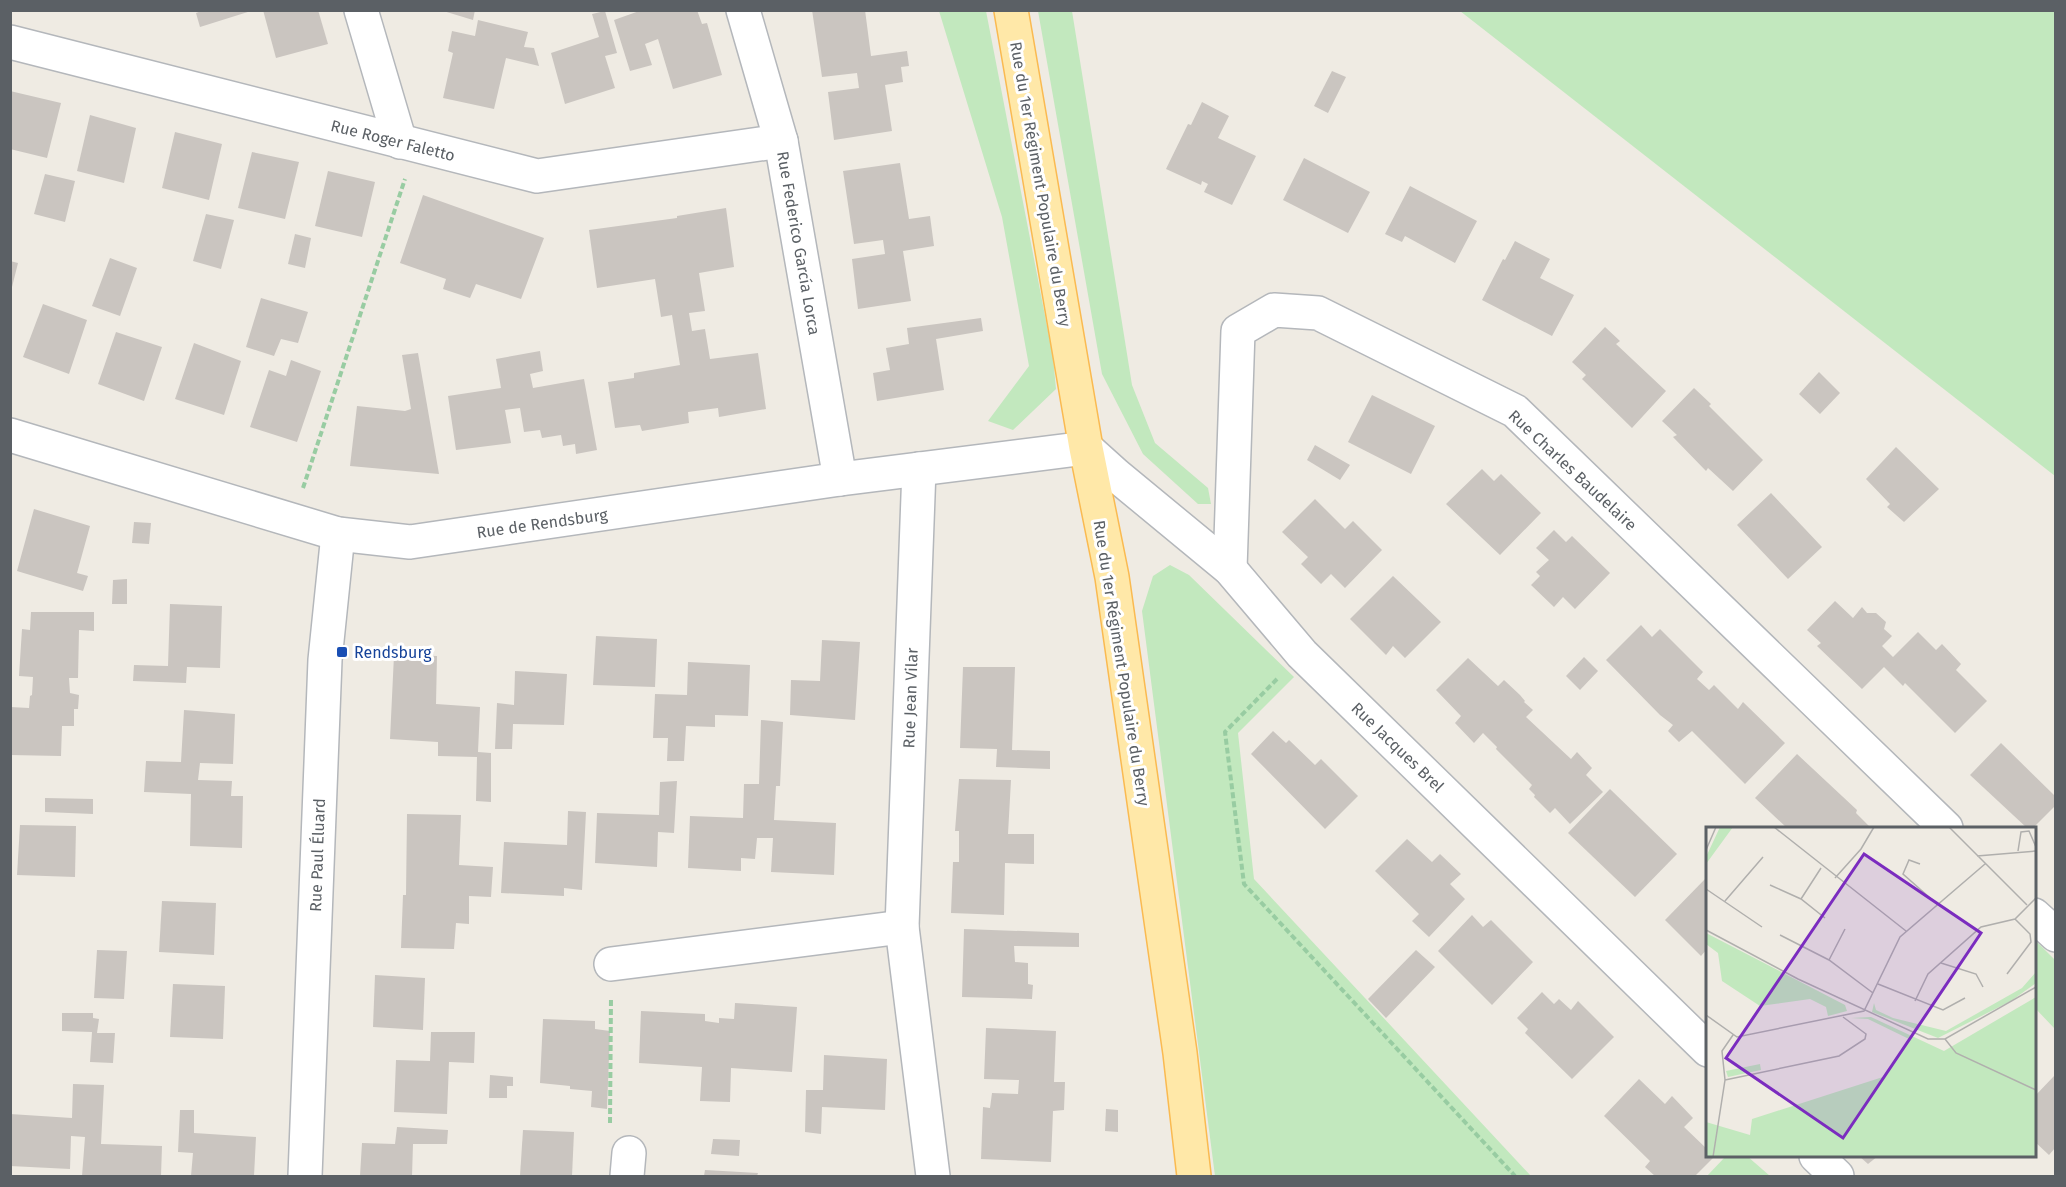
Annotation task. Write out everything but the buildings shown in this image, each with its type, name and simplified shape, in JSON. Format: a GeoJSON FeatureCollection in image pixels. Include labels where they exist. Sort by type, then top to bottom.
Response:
{"type":"FeatureCollection","features":[{"type":"Feature","properties":{"kind":"main road","name":"Rue du 1er Régiment Populaire du Berry"},"geometry":{"type":"LineString","coordinates":[[1011,10],[1086,448],[1112,577],[1180,1053],[1194,1176]]}},
{"type":"Feature","properties":{"kind":"street"},"geometry":{"type":"LineString","coordinates":[[361,10],[408,144]]}},
{"type":"Feature","properties":{"kind":"street","name":"Rue Federico García Lorca"},"geometry":{"type":"LineString","coordinates":[[743,10],[781,141],[840,479]]}},
{"type":"Feature","properties":{"kind":"street","name":"Rue Roger Faletto"},"geometry":{"type":"LineString","coordinates":[[10,42],[537,176],[781,141]]}},
{"type":"Feature","properties":{"kind":"street","name":"Rue Charles Baudelaire"},"geometry":{"type":"LineString","coordinates":[[1230,569],[1238,331],[1274,310],[1318,313],[1515,411],[1945,827]]}},
{"type":"Feature","properties":{"kind":"street","name":"Rue de Rendsburg"},"geometry":{"type":"LineString","coordinates":[[10,435],[338,534],[410,543],[840,479],[1086,448]]}},
{"type":"Feature","properties":{"kind":"street","name":"Rue Jacques Brel"},"geometry":{"type":"LineString","coordinates":[[1086,448],[1230,569],[1302,654],[1706,1049]]}},
{"type":"Feature","properties":{"kind":"street","name":"Rue Jean Vilar"},"geometry":{"type":"LineString","coordinates":[[919,469],[902,927],[933,1176]]}},
{"type":"Feature","properties":{"kind":"street","name":"Rue Paul Éluard"},"geometry":{"type":"LineString","coordinates":[[305,1176],[325,660],[338,534]]}},
{"type":"Feature","properties":{"kind":"street"},"geometry":{"type":"LineString","coordinates":[[2036,917],[2055,935]]}},
{"type":"Feature","properties":{"kind":"street"},"geometry":{"type":"LineString","coordinates":[[611,964],[902,927]]}},
{"type":"Feature","properties":{"kind":"street"},"geometry":{"type":"LineString","coordinates":[[1818,1157],[1837,1176]]}},
{"type":"Feature","properties":{"kind":"path"},"geometry":{"type":"LineString","coordinates":[[293,520],[408,144]]}},
{"type":"Feature","properties":{"kind":"path"},"geometry":{"type":"LineString","coordinates":[[1302,654],[1225,732],[1244,884],[1515,1176]]}},
{"type":"Feature","properties":{"kind":"path"},"geometry":{"type":"LineString","coordinates":[[611,964],[610,1135],[628,1165]]}},
{"type":"Feature","properties":{"kind":"green space"},"geometry":{"type":"Polygon","coordinates":[[[939,11],[986,11],[1053,357],[1056,389],[1013,430],[988,421],[1029,366],[1002,217],[939,11]]]}},
{"type":"Feature","properties":{"kind":"green space"},"geometry":{"type":"Polygon","coordinates":[[[1038,11],[1072,11],[1132,385],[1155,443],[1208,488],[1211,504],[1198,504],[1143,454],[1102,374],[1038,11]]]}},
{"type":"Feature","properties":{"kind":"green space"},"geometry":{"type":"Polygon","coordinates":[[[1460,11],[2055,11],[2055,476],[1460,11]]]}},
{"type":"Feature","properties":{"kind":"green space"},"geometry":{"type":"Polygon","coordinates":[[[1170,565],[1189,575],[1294,677],[1238,733],[1254,879],[1531,1176],[1215,1176],[1142,611],[1153,576],[1170,565]]]}},
{"type":"Feature","properties":{"kind":"green space"},"geometry":{"type":"Polygon","coordinates":[[[2036,941],[2055,960],[2055,1029],[2036,1009],[2036,941]]]}},
{"type":"Feature","properties":{"kind":"green space"},"geometry":{"type":"Polygon","coordinates":[[[1725,1157],[1748,1157],[1770,1176],[1707,1176],[1725,1157]]]}},
{"type":"Feature","properties":{"kind":"place","name":"Rendsburg"},"geometry":{"type":"Point","coordinates":[342,652]}}]}
